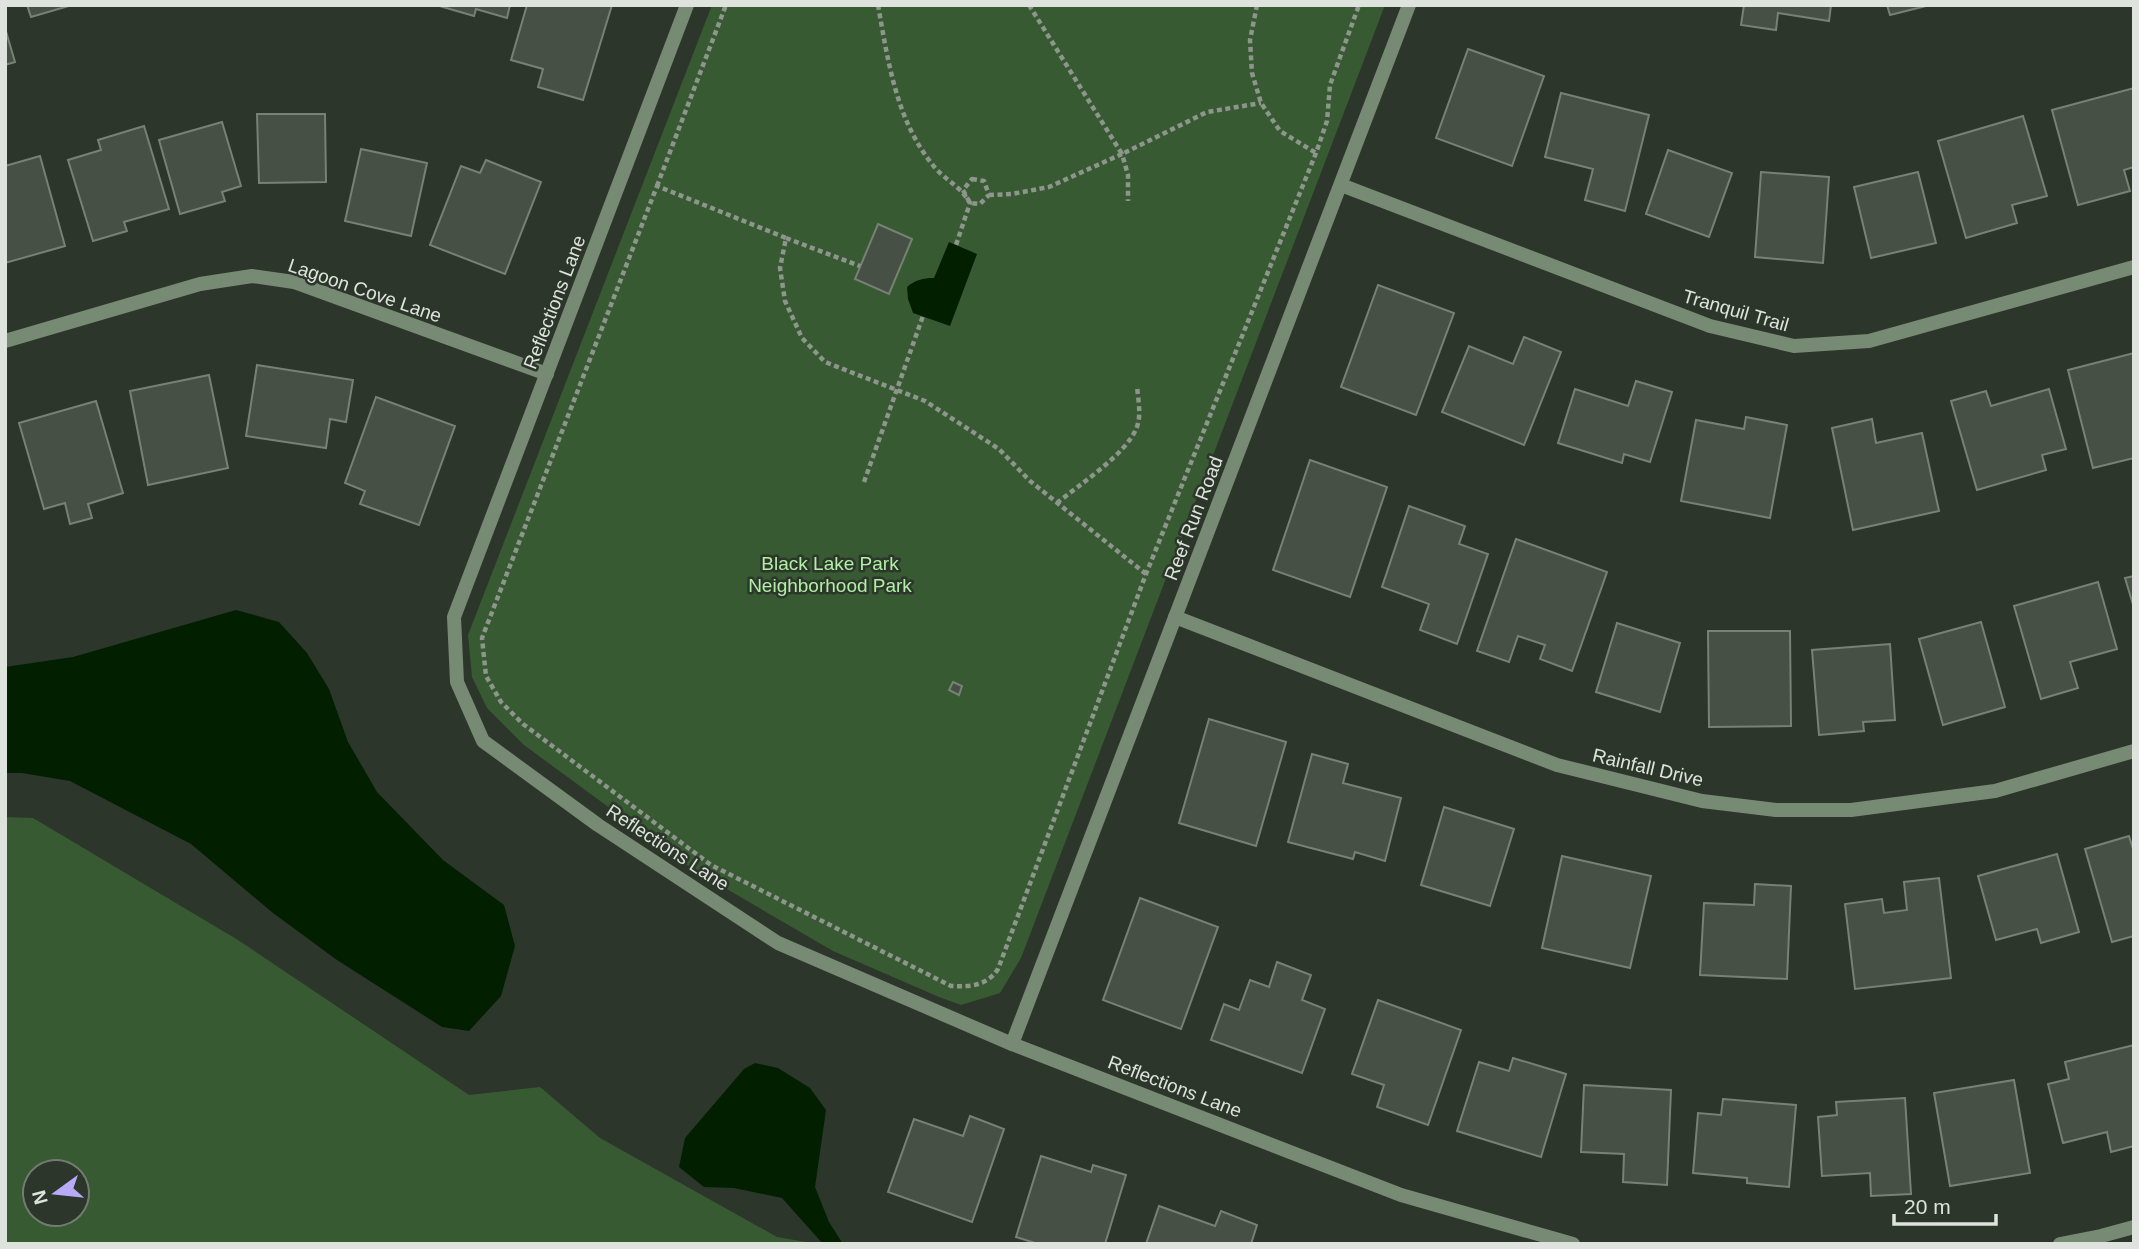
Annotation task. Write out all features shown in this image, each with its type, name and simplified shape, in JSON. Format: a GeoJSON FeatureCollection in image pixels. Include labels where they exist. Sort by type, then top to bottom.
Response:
{"type":"FeatureCollection","features":[{"type":"Feature","properties":{"kind":"street","name":"Reflections Lane"},"geometry":{"type":"LineString","coordinates":[[687,5],[454,617],[457,682],[483,741],[598,825],[778,943],[1012,1044],[1401,1195],[1573,1244]]}},
{"type":"Feature","properties":{"kind":"street","name":"Reef Run Road"},"geometry":{"type":"LineString","coordinates":[[1012,1044],[1409,5]]}},
{"type":"Feature","properties":{"kind":"street","name":"Tranquil Trail"},"geometry":{"type":"LineString","coordinates":[[1341,184],[1710,326],[1794,346],[1869,341],[2134,268]]}},
{"type":"Feature","properties":{"kind":"street","name":"Lagoon Cove Lane"},"geometry":{"type":"LineString","coordinates":[[5,341],[200,284],[251,276],[294,282],[547,374]]}},
{"type":"Feature","properties":{"kind":"street","name":"Rainfall Drive"},"geometry":{"type":"LineString","coordinates":[[1175,617],[1557,765],[1702,801],[1776,810],[1851,810],[1995,791],[2134,751]]}},
{"type":"Feature","properties":{"kind":"street"},"geometry":{"type":"LineString","coordinates":[[2060,1244],[2134,1227]]}},
{"type":"Feature","properties":{"kind":"path"},"geometry":{"type":"LineString","coordinates":[[726,5],[482,638],[486,676],[501,702],[523,724],[711,865],[951,986],[973,987],[993,976],[998,969],[1146,574],[1316,153],[1326,121],[1330,85],[1359,5]]}},
{"type":"Feature","properties":{"kind":"path"},"geometry":{"type":"LineString","coordinates":[[878,5],[889,70],[906,120],[933,165],[963,190],[970,203],[956,245]]}},
{"type":"Feature","properties":{"kind":"path"},"geometry":{"type":"LineString","coordinates":[[1029,5],[1122,154],[1128,175],[1128,201]]}},
{"type":"Feature","properties":{"kind":"path"},"geometry":{"type":"LineString","coordinates":[[1257,5],[1250,40],[1252,73],[1261,103],[1280,131],[1316,153]]}},
{"type":"Feature","properties":{"kind":"path"},"geometry":{"type":"LineString","coordinates":[[970,203],[981,204],[989,195],[1049,187],[1207,112],[1261,103]]}},
{"type":"Feature","properties":{"kind":"path"},"geometry":{"type":"LineString","coordinates":[[963,190],[972,179],[984,181],[989,195]]}},
{"type":"Feature","properties":{"kind":"path"},"geometry":{"type":"LineString","coordinates":[[657,186],[860,266]]}},
{"type":"Feature","properties":{"kind":"path"},"geometry":{"type":"LineString","coordinates":[[786,238],[780,268],[785,300],[802,338],[825,362],[925,401],[999,449],[1030,481],[1146,574]]}},
{"type":"Feature","properties":{"kind":"path"},"geometry":{"type":"LineString","coordinates":[[864,482],[923,316]]}},
{"type":"Feature","properties":{"kind":"path"},"geometry":{"type":"LineString","coordinates":[[1057,503],[1127,445],[1138,427],[1137,386]]}},
{"type":"Feature","properties":{"kind":"green space","name":"Black Lake Park Neighborhood Park"},"geometry":{"type":"Polygon","coordinates":[[[712,5],[1385,5],[1021,958],[1000,993],[961,1005],[833,951],[694,870],[524,745],[487,708],[472,677],[468,635],[712,5]]]}},
{"type":"Feature","properties":{"kind":"green space"},"geometry":{"type":"Polygon","coordinates":[[[5,817],[33,818],[238,940],[469,1095],[540,1087],[600,1138],[777,1237],[818,1244],[5,1244],[5,817]]]}},
{"type":"Feature","properties":{"kind":"shaded area"},"geometry":{"type":"Polygon","coordinates":[[[949,242],[977,254],[950,326],[913,313],[907,287],[919,280],[934,278],[949,242]]]}},
{"type":"Feature","properties":{"kind":"shaded area"},"geometry":{"type":"Polygon","coordinates":[[[236,610],[279,622],[307,653],[329,689],[348,742],[377,792],[443,860],[504,905],[515,946],[501,996],[469,1031],[442,1027],[337,960],[273,913],[191,844],[70,781],[5,773],[5,667],[73,657],[236,610]]]}},
{"type":"Feature","properties":{"kind":"shaded area"},"geometry":{"type":"Polygon","coordinates":[[[755,1063],[778,1068],[810,1088],[826,1110],[815,1187],[829,1222],[843,1244],[823,1244],[782,1198],[734,1188],[704,1187],[679,1167],[685,1138],[744,1069],[755,1063]]]}},
{"type":"Feature","properties":{"kind":"building"},"geometry":{"type":"Polygon","coordinates":[[[27,5],[72,5],[31,17],[27,5]]]}},
{"type":"Feature","properties":{"kind":"building"},"geometry":{"type":"Polygon","coordinates":[[[436,5],[510,5],[507,18],[476,9],[474,16],[436,5]]]}},
{"type":"Feature","properties":{"kind":"building"},"geometry":{"type":"Polygon","coordinates":[[[527,5],[612,5],[583,100],[538,87],[543,69],[511,60],[527,5]]]}},
{"type":"Feature","properties":{"kind":"building"},"geometry":{"type":"Polygon","coordinates":[[[1744,5],[1831,5],[1829,21],[1778,13],[1776,30],[1741,25],[1744,5]]]}},
{"type":"Feature","properties":{"kind":"building"},"geometry":{"type":"Polygon","coordinates":[[[1887,5],[1930,5],[1890,15],[1887,5]]]}},
{"type":"Feature","properties":{"kind":"building"},"geometry":{"type":"Polygon","coordinates":[[[5,28],[15,62],[5,65],[5,28]]]}},
{"type":"Feature","properties":{"kind":"building"},"geometry":{"type":"Polygon","coordinates":[[[1468,49],[1544,76],[1512,166],[1436,138],[1468,49]]]}},
{"type":"Feature","properties":{"kind":"building"},"geometry":{"type":"Polygon","coordinates":[[[2134,88],[2134,167],[2124,170],[2130,191],[2078,205],[2052,110],[2134,88]]]}},
{"type":"Feature","properties":{"kind":"building"},"geometry":{"type":"Polygon","coordinates":[[[1561,93],[1649,115],[1625,211],[1585,200],[1593,169],[1545,157],[1561,93]]]}},
{"type":"Feature","properties":{"kind":"building"},"geometry":{"type":"Polygon","coordinates":[[[257,114],[325,114],[326,182],[259,183],[257,114]]]}},
{"type":"Feature","properties":{"kind":"building"},"geometry":{"type":"Polygon","coordinates":[[[2023,116],[2047,196],[2012,205],[2017,223],[1966,238],[1938,141],[2023,116]]]}},
{"type":"Feature","properties":{"kind":"building"},"geometry":{"type":"Polygon","coordinates":[[[222,122],[241,186],[222,192],[225,201],[180,214],[159,140],[222,122]]]}},
{"type":"Feature","properties":{"kind":"building"},"geometry":{"type":"Polygon","coordinates":[[[144,126],[169,209],[124,222],[127,231],[93,241],[68,160],[101,150],[98,140],[144,126]]]}},
{"type":"Feature","properties":{"kind":"building"},"geometry":{"type":"Polygon","coordinates":[[[361,149],[427,163],[411,236],[345,221],[361,149]]]}},
{"type":"Feature","properties":{"kind":"building"},"geometry":{"type":"Polygon","coordinates":[[[1668,150],[1732,173],[1709,237],[1646,214],[1668,150]]]}},
{"type":"Feature","properties":{"kind":"building"},"geometry":{"type":"Polygon","coordinates":[[[40,156],[65,246],[5,263],[5,166],[40,156]]]}},
{"type":"Feature","properties":{"kind":"building"},"geometry":{"type":"Polygon","coordinates":[[[486,160],[541,182],[505,274],[430,245],[461,166],[480,173],[486,160]]]}},
{"type":"Feature","properties":{"kind":"building"},"geometry":{"type":"Polygon","coordinates":[[[1761,172],[1829,177],[1823,263],[1755,257],[1761,172]]]}},
{"type":"Feature","properties":{"kind":"building"},"geometry":{"type":"Polygon","coordinates":[[[1918,172],[1936,243],[1871,258],[1854,187],[1918,172]]]}},
{"type":"Feature","properties":{"kind":"building"},"geometry":{"type":"Polygon","coordinates":[[[878,224],[912,239],[889,294],[855,279],[878,224]]]}},
{"type":"Feature","properties":{"kind":"building"},"geometry":{"type":"Polygon","coordinates":[[[1378,285],[1454,313],[1416,415],[1341,387],[1378,285]]]}},
{"type":"Feature","properties":{"kind":"building"},"geometry":{"type":"Polygon","coordinates":[[[1524,337],[1561,352],[1524,445],[1442,412],[1469,346],[1513,364],[1524,337]]]}},
{"type":"Feature","properties":{"kind":"building"},"geometry":{"type":"Polygon","coordinates":[[[2134,353],[2134,458],[2093,468],[2068,370],[2134,353]]]}},
{"type":"Feature","properties":{"kind":"building"},"geometry":{"type":"Polygon","coordinates":[[[257,365],[353,380],[346,422],[330,419],[326,448],[246,436],[257,365]]]}},
{"type":"Feature","properties":{"kind":"building"},"geometry":{"type":"Polygon","coordinates":[[[209,375],[228,468],[148,485],[130,391],[209,375]]]}},
{"type":"Feature","properties":{"kind":"building"},"geometry":{"type":"Polygon","coordinates":[[[1636,381],[1672,392],[1650,462],[1624,454],[1622,463],[1558,443],[1575,389],[1628,406],[1636,381]]]}},
{"type":"Feature","properties":{"kind":"building"},"geometry":{"type":"Polygon","coordinates":[[[2049,389],[2066,449],[2042,455],[2046,470],[1977,490],[1951,401],[1986,391],[1991,406],[2049,389]]]}},
{"type":"Feature","properties":{"kind":"building"},"geometry":{"type":"Polygon","coordinates":[[[376,397],[455,426],[419,525],[360,504],[365,491],[345,483],[376,397]]]}},
{"type":"Feature","properties":{"kind":"building"},"geometry":{"type":"Polygon","coordinates":[[[96,401],[123,493],[88,504],[92,518],[70,524],[65,503],[44,509],[19,423],[96,401]]]}},
{"type":"Feature","properties":{"kind":"building"},"geometry":{"type":"Polygon","coordinates":[[[1746,417],[1787,425],[1770,518],[1681,501],[1696,420],[1744,429],[1746,417]]]}},
{"type":"Feature","properties":{"kind":"building"},"geometry":{"type":"Polygon","coordinates":[[[1872,419],[1876,443],[1922,433],[1939,511],[1853,530],[1832,428],[1872,419]]]}},
{"type":"Feature","properties":{"kind":"building"},"geometry":{"type":"Polygon","coordinates":[[[1310,460],[1387,487],[1350,597],[1273,570],[1310,460]]]}},
{"type":"Feature","properties":{"kind":"building"},"geometry":{"type":"Polygon","coordinates":[[[1409,506],[1465,526],[1459,544],[1488,554],[1457,644],[1420,630],[1429,604],[1382,587],[1409,506]]]}},
{"type":"Feature","properties":{"kind":"building"},"geometry":{"type":"Polygon","coordinates":[[[1516,539],[1607,572],[1572,671],[1540,659],[1545,645],[1518,636],[1509,662],[1477,651],[1516,539]]]}},
{"type":"Feature","properties":{"kind":"building"},"geometry":{"type":"Polygon","coordinates":[[[2134,576],[2134,608],[2125,578],[2134,576]]]}},
{"type":"Feature","properties":{"kind":"building"},"geometry":{"type":"Polygon","coordinates":[[[2098,582],[2117,649],[2070,662],[2078,688],[2041,699],[2014,606],[2098,582]]]}},
{"type":"Feature","properties":{"kind":"building"},"geometry":{"type":"Polygon","coordinates":[[[1981,622],[2005,707],[1943,725],[1919,639],[1981,622]]]}},
{"type":"Feature","properties":{"kind":"building"},"geometry":{"type":"Polygon","coordinates":[[[1617,623],[1680,643],[1660,712],[1596,692],[1617,623]]]}},
{"type":"Feature","properties":{"kind":"building"},"geometry":{"type":"Polygon","coordinates":[[[1708,631],[1790,631],[1791,726],[1709,727],[1708,631]]]}},
{"type":"Feature","properties":{"kind":"building"},"geometry":{"type":"Polygon","coordinates":[[[1890,644],[1895,720],[1863,722],[1864,731],[1819,735],[1812,650],[1890,644]]]}},
{"type":"Feature","properties":{"kind":"building"},"geometry":{"type":"Polygon","coordinates":[[[953,682],[962,686],[959,695],[949,690],[953,682]]]}},
{"type":"Feature","properties":{"kind":"building"},"geometry":{"type":"Polygon","coordinates":[[[1209,719],[1286,742],[1256,846],[1179,823],[1209,719]]]}},
{"type":"Feature","properties":{"kind":"building"},"geometry":{"type":"Polygon","coordinates":[[[1312,754],[1348,764],[1343,783],[1401,798],[1385,861],[1355,852],[1353,859],[1288,842],[1312,754]]]}},
{"type":"Feature","properties":{"kind":"building"},"geometry":{"type":"Polygon","coordinates":[[[1444,807],[1514,829],[1490,906],[1421,885],[1444,807]]]}},
{"type":"Feature","properties":{"kind":"building"},"geometry":{"type":"Polygon","coordinates":[[[2129,836],[2134,852],[2134,936],[2112,942],[2085,849],[2129,836]]]}},
{"type":"Feature","properties":{"kind":"building"},"geometry":{"type":"Polygon","coordinates":[[[2057,854],[2079,932],[2041,943],[2037,929],[1996,940],[1978,876],[2057,854]]]}},
{"type":"Feature","properties":{"kind":"building"},"geometry":{"type":"Polygon","coordinates":[[[1562,856],[1651,876],[1630,968],[1542,948],[1562,856]]]}},
{"type":"Feature","properties":{"kind":"building"},"geometry":{"type":"Polygon","coordinates":[[[1939,878],[1951,978],[1855,989],[1845,904],[1882,899],[1884,913],[1907,910],[1904,882],[1939,878]]]}},
{"type":"Feature","properties":{"kind":"building"},"geometry":{"type":"Polygon","coordinates":[[[1755,884],[1791,886],[1787,979],[1700,975],[1704,903],[1754,905],[1755,884]]]}},
{"type":"Feature","properties":{"kind":"building"},"geometry":{"type":"Polygon","coordinates":[[[1140,898],[1218,927],[1181,1029],[1103,1000],[1140,898]]]}},
{"type":"Feature","properties":{"kind":"building"},"geometry":{"type":"Polygon","coordinates":[[[1277,962],[1311,975],[1302,1000],[1325,1009],[1302,1073],[1211,1040],[1224,1004],[1239,1010],[1250,980],[1269,987],[1277,962]]]}},
{"type":"Feature","properties":{"kind":"building"},"geometry":{"type":"Polygon","coordinates":[[[1378,1000],[1461,1030],[1428,1125],[1377,1107],[1384,1085],[1352,1074],[1378,1000]]]}},
{"type":"Feature","properties":{"kind":"building"},"geometry":{"type":"Polygon","coordinates":[[[2134,1045],[2134,1146],[2111,1152],[2107,1132],[2063,1143],[2048,1084],[2069,1079],[2065,1062],[2134,1045]]]}},
{"type":"Feature","properties":{"kind":"building"},"geometry":{"type":"Polygon","coordinates":[[[1513,1058],[1566,1074],[1541,1157],[1457,1131],[1479,1062],[1509,1071],[1513,1058]]]}},
{"type":"Feature","properties":{"kind":"building"},"geometry":{"type":"Polygon","coordinates":[[[2014,1080],[2030,1173],[1950,1186],[1934,1093],[2014,1080]]]}},
{"type":"Feature","properties":{"kind":"building"},"geometry":{"type":"Polygon","coordinates":[[[1584,1085],[1671,1090],[1667,1185],[1623,1182],[1624,1154],[1581,1152],[1584,1085]]]}},
{"type":"Feature","properties":{"kind":"building"},"geometry":{"type":"Polygon","coordinates":[[[1905,1098],[1911,1194],[1871,1196],[1870,1173],[1822,1176],[1818,1117],[1837,1115],[1836,1102],[1905,1098]]]}},
{"type":"Feature","properties":{"kind":"building"},"geometry":{"type":"Polygon","coordinates":[[[1723,1099],[1796,1105],[1789,1187],[1747,1183],[1747,1178],[1693,1173],[1698,1113],[1721,1115],[1723,1099]]]}},
{"type":"Feature","properties":{"kind":"building"},"geometry":{"type":"Polygon","coordinates":[[[970,1116],[1004,1129],[972,1222],[888,1192],[914,1119],[963,1136],[970,1116]]]}},
{"type":"Feature","properties":{"kind":"building"},"geometry":{"type":"Polygon","coordinates":[[[1041,1156],[1091,1172],[1093,1165],[1126,1175],[1105,1244],[1038,1244],[1016,1237],[1041,1156]]]}},
{"type":"Feature","properties":{"kind":"building"},"geometry":{"type":"Polygon","coordinates":[[[1159,1206],[1215,1226],[1221,1211],[1257,1225],[1251,1244],[1146,1244],[1159,1206]]]}}]}
